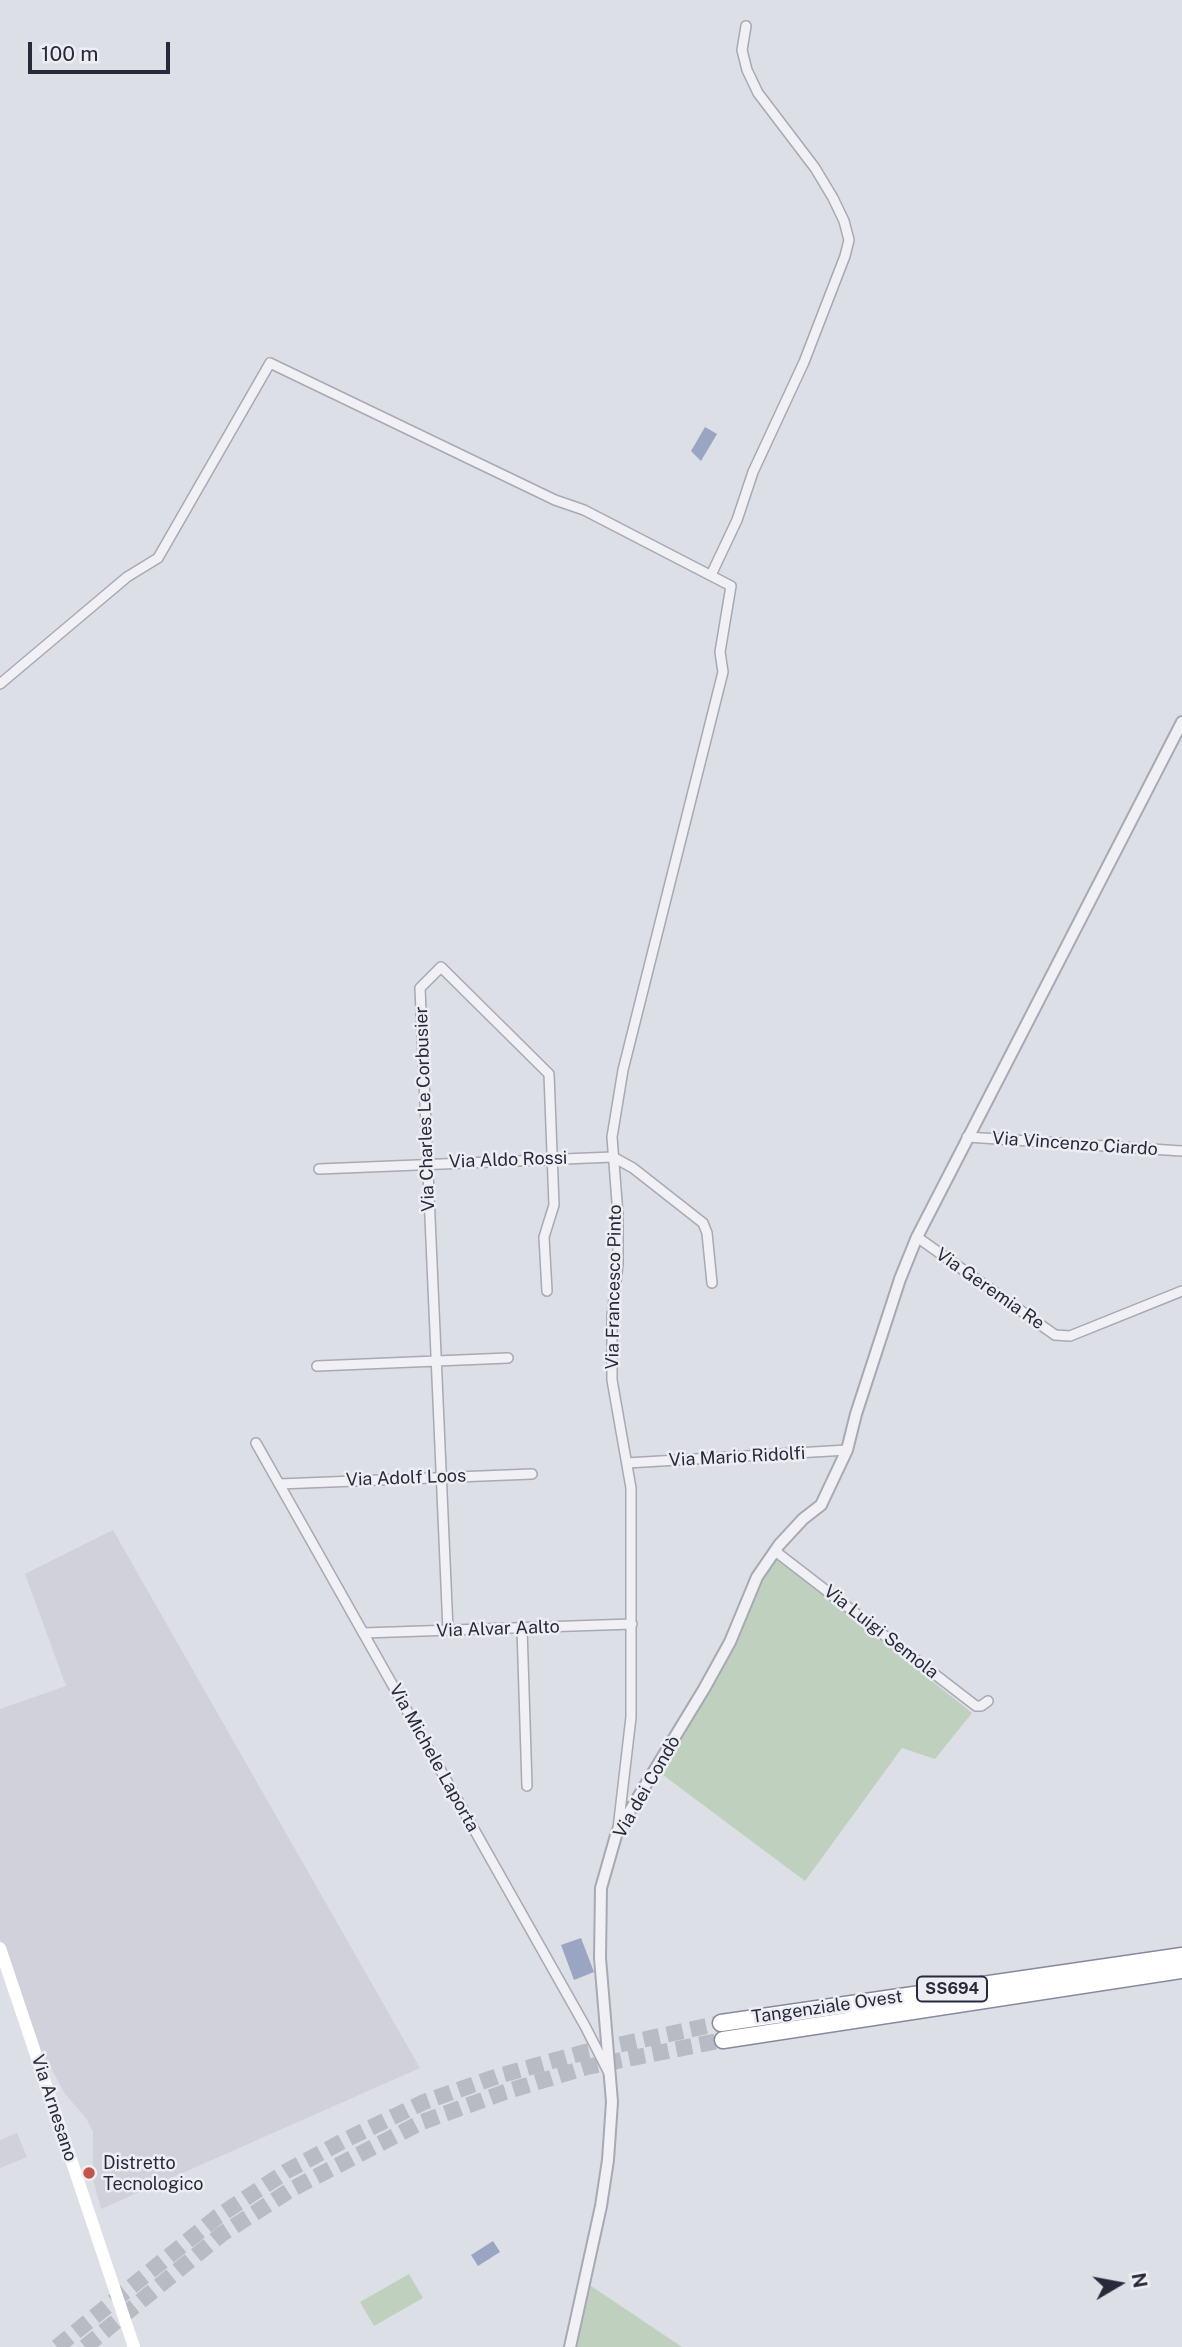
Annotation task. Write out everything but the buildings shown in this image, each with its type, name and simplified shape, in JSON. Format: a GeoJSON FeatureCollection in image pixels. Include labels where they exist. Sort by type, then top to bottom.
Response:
{"type":"FeatureCollection","features":[{"type":"Feature","properties":{"kind":"highway","name":"Tangenziale Ovest"},"geometry":{"type":"LineString","coordinates":[[721,2023],[1182,1956]]}},
{"type":"Feature","properties":{"kind":"highway","name":"Tangenziale Ovest"},"geometry":{"type":"LineString","coordinates":[[723,2040],[1182,1970]]}},
{"type":"Feature","properties":{"kind":"main road","name":"Via Arnesano"},"geometry":{"type":"LineString","coordinates":[[0,1948],[134,2347]]}},
{"type":"Feature","properties":{"kind":"street"},"geometry":{"type":"LineString","coordinates":[[0,684],[127,578],[158,558],[270,363],[555,500],[584,510],[711,575],[737,520],[753,472],[804,362],[849,240],[834,198],[815,168],[758,93],[747,70],[742,50],[746,26]]}},
{"type":"Feature","properties":{"kind":"street","name":"Via Francesco Pinto"},"geometry":{"type":"LineString","coordinates":[[617,1832],[631,1717],[632,1624],[631,1488],[612,1380],[612,1316],[618,1264],[618,1215],[612,1137],[623,1070],[723,672],[720,652],[731,586],[711,575]]}},
{"type":"Feature","properties":{"kind":"street","name":"Via dei Condò"},"geometry":{"type":"LineString","coordinates":[[570,2347],[601,2206],[608,2160],[612,2102],[600,1958],[601,1888],[617,1832],[730,1642],[757,1577],[803,1519],[821,1505],[847,1450],[900,1279],[918,1237],[1182,722]]}},
{"type":"Feature","properties":{"kind":"street","name":"Via Charles Le Corbusier"},"geometry":{"type":"LineString","coordinates":[[448,1630],[420,988],[441,967],[549,1074],[554,1205],[544,1237],[547,1291]]}},
{"type":"Feature","properties":{"kind":"street","name":"Via Vincenzo Ciardo"},"geometry":{"type":"LineString","coordinates":[[967,1137],[1182,1151]]}},
{"type":"Feature","properties":{"kind":"street"},"geometry":{"type":"LineString","coordinates":[[613,1157],[632,1168],[702,1223],[707,1233],[712,1283]]}},
{"type":"Feature","properties":{"kind":"street","name":"Via Aldo Rossi"},"geometry":{"type":"LineString","coordinates":[[319,1169],[613,1157]]}},
{"type":"Feature","properties":{"kind":"street","name":"Via Geremia Re"},"geometry":{"type":"LineString","coordinates":[[918,1237],[1055,1335],[1070,1336],[1182,1292]]}},
{"type":"Feature","properties":{"kind":"street"},"geometry":{"type":"LineString","coordinates":[[317,1366],[508,1358]]}},
{"type":"Feature","properties":{"kind":"street","name":"Via Michele Laporta"},"geometry":{"type":"LineString","coordinates":[[257,1443],[610,2074]]}},
{"type":"Feature","properties":{"kind":"street","name":"Via Mario Ridolfi"},"geometry":{"type":"LineString","coordinates":[[627,1463],[847,1450]]}},
{"type":"Feature","properties":{"kind":"street","name":"Via Adolf Loos"},"geometry":{"type":"LineString","coordinates":[[279,1484],[532,1474]]}},
{"type":"Feature","properties":{"kind":"street","name":"Via Luigi Semola"},"geometry":{"type":"LineString","coordinates":[[775,1551],[976,1706],[988,1701]]}},
{"type":"Feature","properties":{"kind":"street","name":"Via Alvar Aalto"},"geometry":{"type":"LineString","coordinates":[[363,1633],[632,1624]]}},
{"type":"Feature","properties":{"kind":"street"},"geometry":{"type":"LineString","coordinates":[[522,1628],[527,1786]]}},
{"type":"Feature","properties":{"kind":"shaded area"},"geometry":{"type":"Polygon","coordinates":[[[113,1530],[420,2068],[101,2209],[93,2179],[93,2132],[86,2118],[65,2094],[45,2057],[40,2055],[0,1940],[0,1709],[66,1686],[25,1574],[113,1530]]]}},
{"type":"Feature","properties":{"kind":"shaded area"},"geometry":{"type":"Polygon","coordinates":[[[17,2133],[27,2157],[0,2168],[0,2140],[17,2133]]]}},
{"type":"Feature","properties":{"kind":"green space"},"geometry":{"type":"Polygon","coordinates":[[[777,1557],[972,1713],[935,1759],[902,1748],[805,1881],[659,1772],[723,1667],[760,1579],[777,1557]]]}},
{"type":"Feature","properties":{"kind":"green space"},"geometry":{"type":"Polygon","coordinates":[[[409,2274],[423,2298],[374,2326],[360,2302],[409,2274]]]}},
{"type":"Feature","properties":{"kind":"green space"},"geometry":{"type":"Polygon","coordinates":[[[588,2284],[682,2347],[575,2347],[588,2284]]]}},
{"type":"Feature","properties":{"kind":"water"},"geometry":{"type":"Polygon","coordinates":[[[705,427],[717,434],[701,461],[691,451],[705,427]]]}},
{"type":"Feature","properties":{"kind":"water"},"geometry":{"type":"Polygon","coordinates":[[[581,1938],[594,1972],[574,1980],[561,1945],[581,1938]]]}},
{"type":"Feature","properties":{"kind":"water"},"geometry":{"type":"Polygon","coordinates":[[[493,2241],[500,2252],[478,2266],[471,2255],[493,2241]]]}},
{"type":"Feature","properties":{"kind":"tunnel"},"geometry":{"type":"LineString","coordinates":[[57,2347],[217,2217],[287,2171],[345,2140],[424,2102],[498,2076],[585,2052],[721,2023]]}},
{"type":"Feature","properties":{"kind":"tunnel"},"geometry":{"type":"LineString","coordinates":[[85,2347],[222,2234],[292,2189],[422,2122],[505,2092],[587,2067],[723,2040]]}},
{"type":"Feature","properties":{"kind":"place","name":"Distretto Tecnologico"},"geometry":{"type":"Point","coordinates":[89,2173]}}]}
